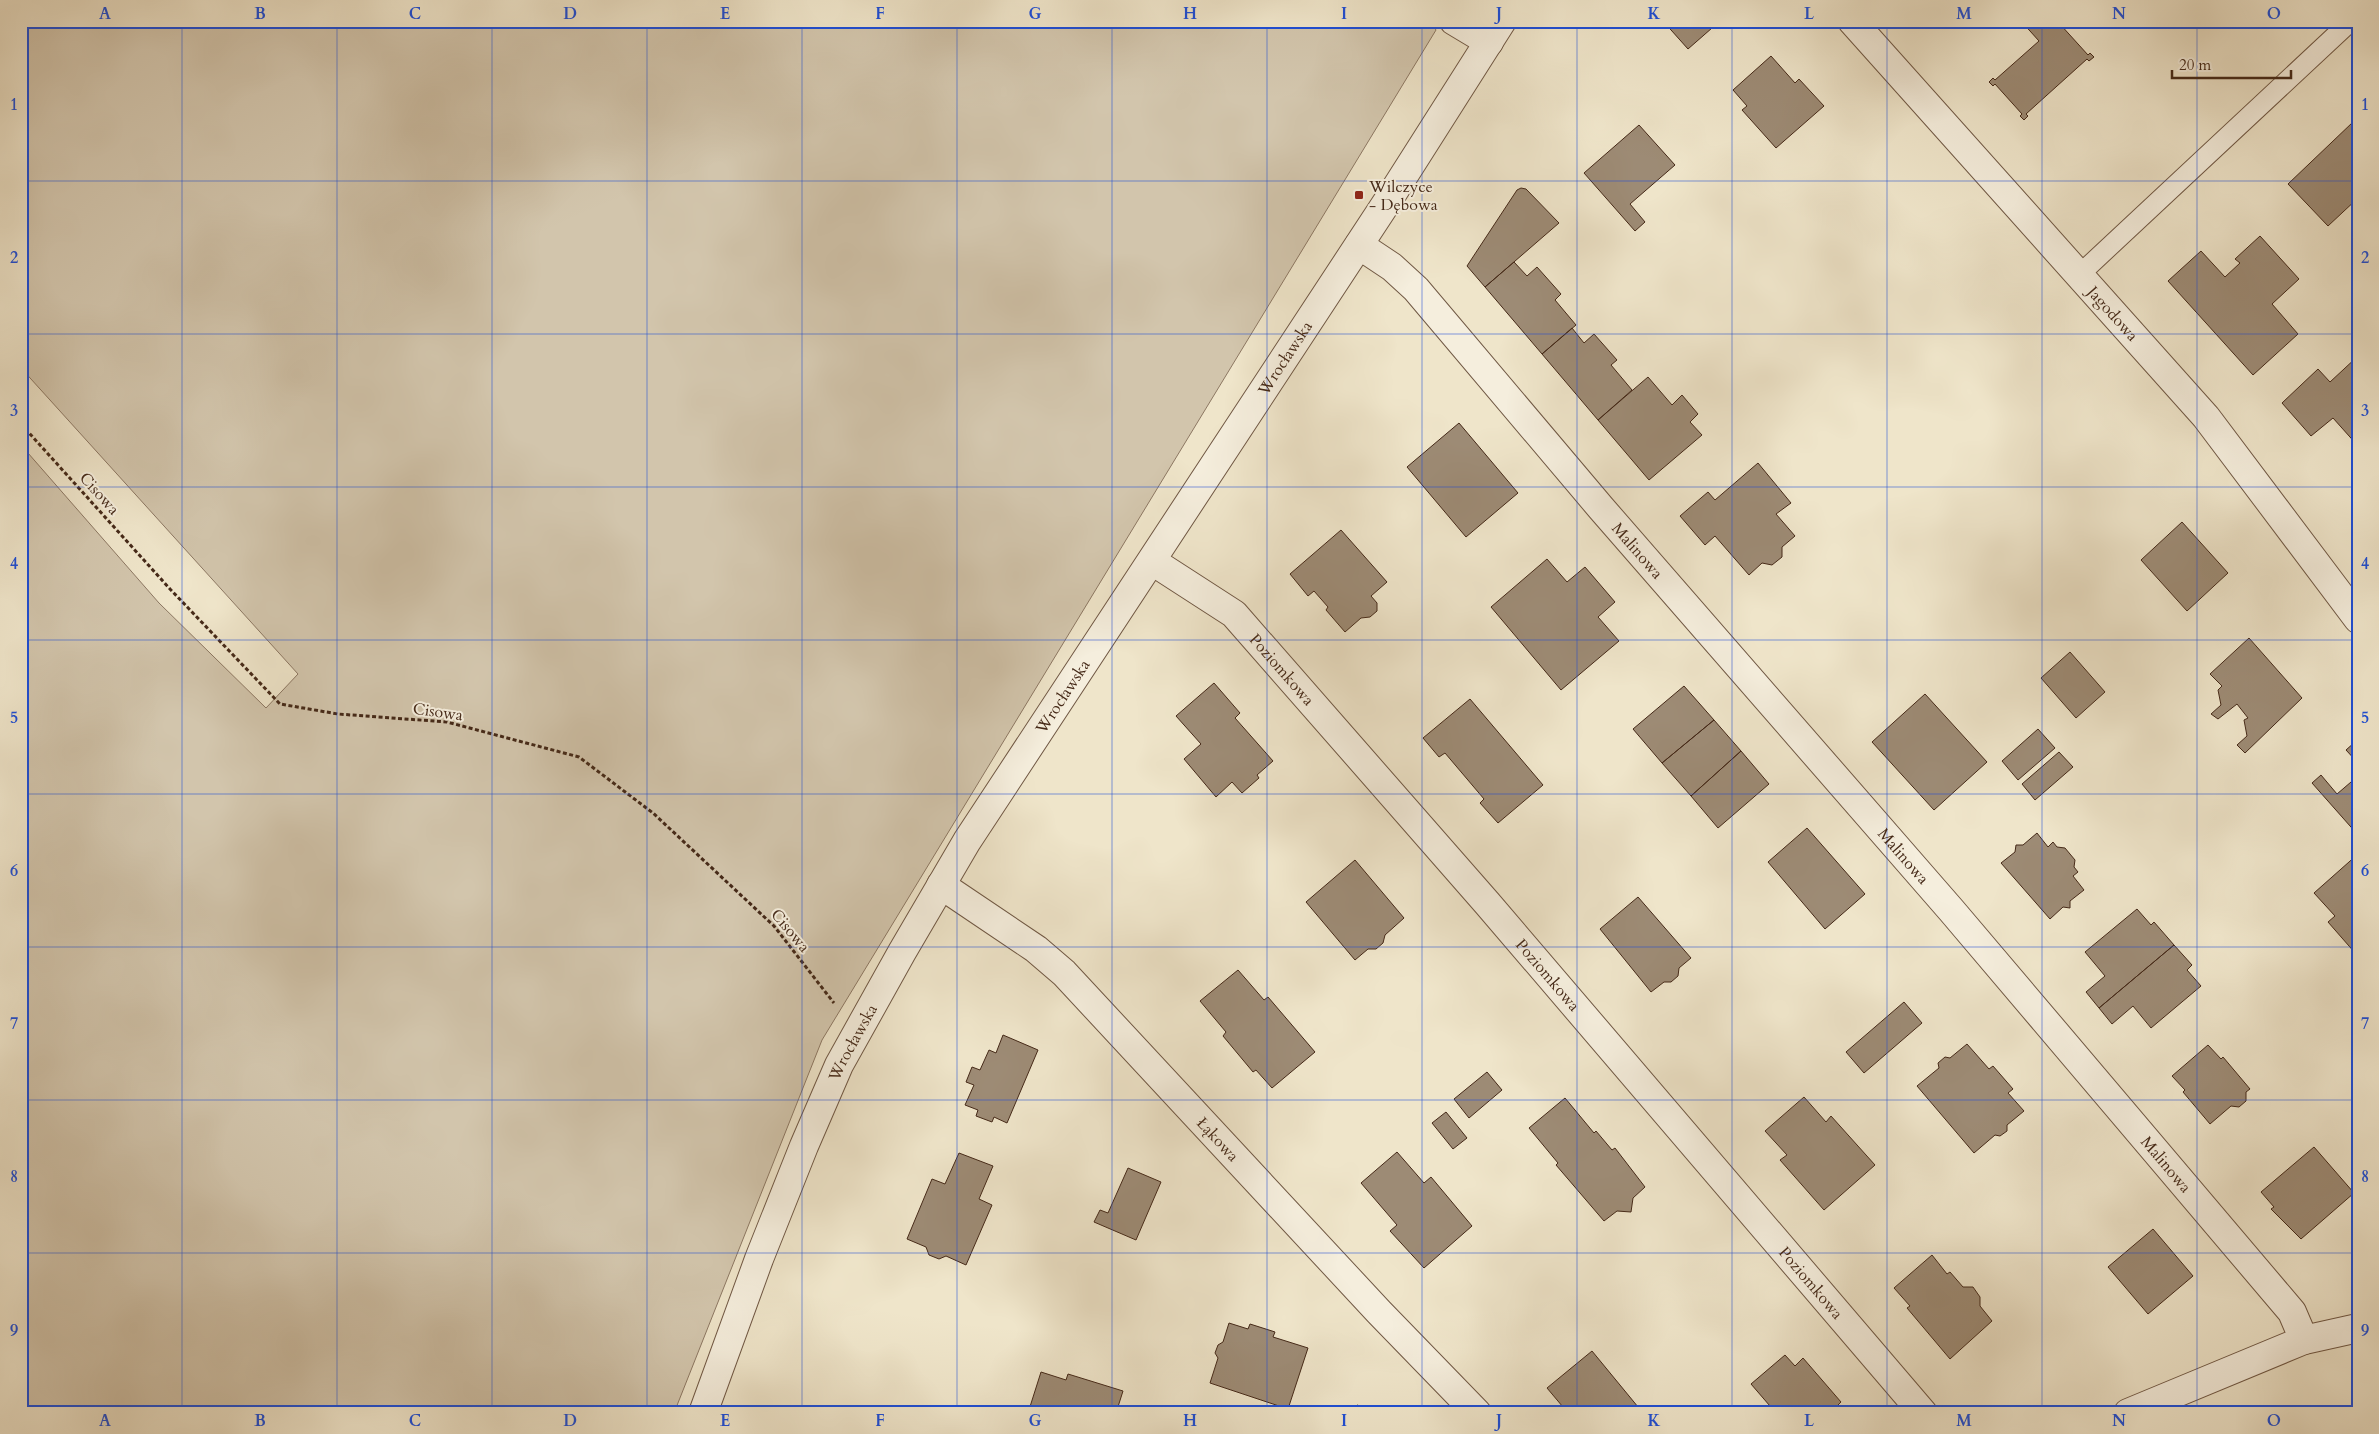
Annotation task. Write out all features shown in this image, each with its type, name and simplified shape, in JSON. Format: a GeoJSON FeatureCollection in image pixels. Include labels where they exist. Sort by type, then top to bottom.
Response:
{"type":"FeatureCollection","features":[{"type":"Feature","properties":{"kind":"street"},"geometry":{"type":"LineString","coordinates":[[1454,21],[1496,32]]}},
{"type":"Feature","properties":{"kind":"street","name":"Jagodowa"},"geometry":{"type":"LineString","coordinates":[[1852,21],[2206,417],[2358,619]]}},
{"type":"Feature","properties":{"kind":"street","name":"Wrocławska"},"geometry":{"type":"LineString","coordinates":[[703,1413],[759,1259],[804,1146],[839,1065],[860,1025],[941,884],[1496,32]]}},
{"type":"Feature","properties":{"kind":"street","name":"Malinowa"},"geometry":{"type":"LineString","coordinates":[[1359,245],[1392,267],[1416,289],[1602,508],[1761,689],[2292,1312],[2304,1340]]}},
{"type":"Feature","properties":{"kind":"street","name":"Poziomkowa"},"geometry":{"type":"LineString","coordinates":[[1152,561],[1234,614],[1487,903],[1923,1413]]}},
{"type":"Feature","properties":{"kind":"street","name":"Łąkowa"},"geometry":{"type":"LineString","coordinates":[[941,884],[1036,949],[1064,973],[1379,1312],[1478,1413]]}},
{"type":"Feature","properties":{"kind":"street"},"geometry":{"type":"LineString","coordinates":[[2128,1413],[2304,1340],[2358,1328]]}},
{"type":"Feature","properties":{"kind":"lane"},"geometry":{"type":"LineString","coordinates":[[2079,275],[2351,21]]}},
{"type":"Feature","properties":{"kind":"path","name":"Cisowa"},"geometry":{"type":"LineString","coordinates":[[21,424],[170,590],[280,704],[338,714],[447,722],[579,757],[653,813],[774,926],[846,1019],[860,1025]]}},
{"type":"Feature","properties":{"kind":"shaded area"},"geometry":{"type":"Polygon","coordinates":[[[21,21],[1430,21],[1436,30],[822,1040],[674,1413],[21,1413],[21,445],[159,603],[266,708],[298,674],[21,368],[21,21]]]}},
{"type":"Feature","properties":{"kind":"building"},"geometry":{"type":"Polygon","coordinates":[[[1663,21],[1720,21],[1688,49],[1663,21]]]}},
{"type":"Feature","properties":{"kind":"building"},"geometry":{"type":"Polygon","coordinates":[[[2021,21],[2062,21],[2059,23],[2088,55],[2090,53],[2094,57],[2089,61],[2087,59],[2026,114],[2028,116],[2024,120],[2020,116],[2022,114],[1995,84],[1993,86],[1989,82],[1993,78],[1995,80],[2039,41],[2021,21]]]}},
{"type":"Feature","properties":{"kind":"building"},"geometry":{"type":"Polygon","coordinates":[[[2182,21],[2194,21],[2187,27],[2182,21]]]}},
{"type":"Feature","properties":{"kind":"building"},"geometry":{"type":"Polygon","coordinates":[[[2225,21],[2238,21],[2231,28],[2225,21]]]}},
{"type":"Feature","properties":{"kind":"building"},"geometry":{"type":"Polygon","coordinates":[[[1771,56],[1795,83],[1799,79],[1824,106],[1776,148],[1742,110],[1747,106],[1733,90],[1771,56]]]}},
{"type":"Feature","properties":{"kind":"building"},"geometry":{"type":"Polygon","coordinates":[[[2358,121],[2358,198],[2328,226],[2288,184],[2353,122],[2355,124],[2358,121]]]}},
{"type":"Feature","properties":{"kind":"building"},"geometry":{"type":"Polygon","coordinates":[[[1639,125],[1675,165],[1630,204],[1645,222],[1635,231],[1584,173],[1639,125]]]}},
{"type":"Feature","properties":{"kind":"building"},"geometry":{"type":"Polygon","coordinates":[[[1521,188],[1526,189],[1559,223],[1485,287],[1467,266],[1517,190],[1521,188]]]}},
{"type":"Feature","properties":{"kind":"building"},"geometry":{"type":"Polygon","coordinates":[[[2260,236],[2299,279],[2272,304],[2298,334],[2253,375],[2168,281],[2201,251],[2225,277],[2240,263],[2235,259],[2260,236]]]}},
{"type":"Feature","properties":{"kind":"building"},"geometry":{"type":"Polygon","coordinates":[[[1514,262],[1527,276],[1537,267],[1561,294],[1555,300],[1576,325],[1542,354],[1485,287],[1514,262]]]}},
{"type":"Feature","properties":{"kind":"building"},"geometry":{"type":"Polygon","coordinates":[[[1572,328],[1584,343],[1594,334],[1617,360],[1611,365],[1632,390],[1598,420],[1542,354],[1572,328]]]}},
{"type":"Feature","properties":{"kind":"building"},"geometry":{"type":"Polygon","coordinates":[[[2358,356],[2358,446],[2333,418],[2311,436],[2282,403],[2318,369],[2330,382],[2358,356]]]}},
{"type":"Feature","properties":{"kind":"building"},"geometry":{"type":"Polygon","coordinates":[[[1648,377],[1672,405],[1682,395],[1698,414],[1690,422],[1702,435],[1649,480],[1598,420],[1648,377]]]}},
{"type":"Feature","properties":{"kind":"building"},"geometry":{"type":"Polygon","coordinates":[[[1459,423],[1518,493],[1466,537],[1407,467],[1459,423]]]}},
{"type":"Feature","properties":{"kind":"building"},"geometry":{"type":"Polygon","coordinates":[[[1758,463],[1791,503],[1776,514],[1795,536],[1782,547],[1782,557],[1772,565],[1762,563],[1749,575],[1715,536],[1705,545],[1680,516],[1708,492],[1715,500],[1758,463]]]}},
{"type":"Feature","properties":{"kind":"building"},"geometry":{"type":"Polygon","coordinates":[[[2182,522],[2228,573],[2187,611],[2141,560],[2182,522]]]}},
{"type":"Feature","properties":{"kind":"building"},"geometry":{"type":"Polygon","coordinates":[[[1341,530],[1387,582],[1371,596],[1377,603],[1377,611],[1370,617],[1361,618],[1345,632],[1326,610],[1328,607],[1314,591],[1308,596],[1290,574],[1341,530]]]}},
{"type":"Feature","properties":{"kind":"building"},"geometry":{"type":"Polygon","coordinates":[[[1547,559],[1567,582],[1585,567],[1615,602],[1598,617],[1619,641],[1561,690],[1491,607],[1547,559]]]}},
{"type":"Feature","properties":{"kind":"building"},"geometry":{"type":"Polygon","coordinates":[[[2249,638],[2302,698],[2245,753],[2237,745],[2247,736],[2244,720],[2248,718],[2237,704],[2218,719],[2211,714],[2221,705],[2218,690],[2222,686],[2210,674],[2249,638]]]}},
{"type":"Feature","properties":{"kind":"building"},"geometry":{"type":"Polygon","coordinates":[[[2070,652],[2105,692],[2076,718],[2041,678],[2070,652]]]}},
{"type":"Feature","properties":{"kind":"building"},"geometry":{"type":"Polygon","coordinates":[[[1214,683],[1240,713],[1235,718],[1273,761],[1257,775],[1259,778],[1242,793],[1232,782],[1216,797],[1184,759],[1201,744],[1176,716],[1214,683]]]}},
{"type":"Feature","properties":{"kind":"building"},"geometry":{"type":"Polygon","coordinates":[[[1684,686],[1714,720],[1662,763],[1633,729],[1684,686]]]}},
{"type":"Feature","properties":{"kind":"building"},"geometry":{"type":"Polygon","coordinates":[[[1925,694],[1987,762],[1934,810],[1872,742],[1925,694]]]}},
{"type":"Feature","properties":{"kind":"building"},"geometry":{"type":"Polygon","coordinates":[[[1470,699],[1543,785],[1498,823],[1480,803],[1484,799],[1445,753],[1439,757],[1423,738],[1470,699]]]}},
{"type":"Feature","properties":{"kind":"building"},"geometry":{"type":"Polygon","coordinates":[[[1714,720],[1741,751],[1691,796],[1662,763],[1714,720]]]}},
{"type":"Feature","properties":{"kind":"building"},"geometry":{"type":"Polygon","coordinates":[[[2038,729],[2055,748],[2018,780],[2002,761],[2038,729]]]}},
{"type":"Feature","properties":{"kind":"building"},"geometry":{"type":"Polygon","coordinates":[[[2355,742],[2358,746],[2358,763],[2346,750],[2355,742]]]}},
{"type":"Feature","properties":{"kind":"building"},"geometry":{"type":"Polygon","coordinates":[[[1741,751],[1769,784],[1718,828],[1691,796],[1741,751]]]}},
{"type":"Feature","properties":{"kind":"building"},"geometry":{"type":"Polygon","coordinates":[[[2059,752],[2073,767],[2035,800],[2022,784],[2059,752]]]}},
{"type":"Feature","properties":{"kind":"building"},"geometry":{"type":"Polygon","coordinates":[[[2321,775],[2337,794],[2358,776],[2358,835],[2312,783],[2321,775]]]}},
{"type":"Feature","properties":{"kind":"building"},"geometry":{"type":"Polygon","coordinates":[[[1807,828],[1865,894],[1825,929],[1768,862],[1807,828]]]}},
{"type":"Feature","properties":{"kind":"building"},"geometry":{"type":"Polygon","coordinates":[[[2037,833],[2048,847],[2053,842],[2057,847],[2065,848],[2075,860],[2074,867],[2078,872],[2073,876],[2084,890],[2070,901],[2070,908],[2063,907],[2050,919],[2001,863],[2015,852],[2016,845],[2023,845],[2037,833]]]}},
{"type":"Feature","properties":{"kind":"building"},"geometry":{"type":"Polygon","coordinates":[[[2358,854],[2358,952],[2356,954],[2328,922],[2335,916],[2314,893],[2358,854]]]}},
{"type":"Feature","properties":{"kind":"building"},"geometry":{"type":"Polygon","coordinates":[[[1355,860],[1404,918],[1385,935],[1383,943],[1376,949],[1368,949],[1355,960],[1306,902],[1355,860]]]}},
{"type":"Feature","properties":{"kind":"building"},"geometry":{"type":"Polygon","coordinates":[[[1638,897],[1691,958],[1679,968],[1678,976],[1671,982],[1664,982],[1651,992],[1600,929],[1638,897]]]}},
{"type":"Feature","properties":{"kind":"building"},"geometry":{"type":"Polygon","coordinates":[[[2137,909],[2151,925],[2154,922],[2174,945],[2099,1008],[2086,992],[2105,976],[2085,952],[2137,909]]]}},
{"type":"Feature","properties":{"kind":"building"},"geometry":{"type":"Polygon","coordinates":[[[2174,945],[2192,965],[2187,970],[2201,986],[2151,1028],[2133,1006],[2112,1024],[2099,1008],[2174,945]]]}},
{"type":"Feature","properties":{"kind":"building"},"geometry":{"type":"Polygon","coordinates":[[[1238,970],[1264,1000],[1268,997],[1315,1052],[1272,1088],[1256,1070],[1253,1072],[1223,1036],[1226,1032],[1200,1001],[1238,970]]]}},
{"type":"Feature","properties":{"kind":"building"},"geometry":{"type":"Polygon","coordinates":[[[1904,1002],[1922,1023],[1864,1073],[1846,1052],[1904,1002]]]}},
{"type":"Feature","properties":{"kind":"building"},"geometry":{"type":"Polygon","coordinates":[[[1003,1035],[1038,1050],[1007,1123],[994,1117],[992,1122],[976,1116],[978,1110],[965,1105],[974,1085],[966,1082],[972,1067],[980,1070],[989,1050],[996,1053],[1003,1035]]]}},
{"type":"Feature","properties":{"kind":"building"},"geometry":{"type":"Polygon","coordinates":[[[1967,1044],[1989,1069],[1993,1066],[2013,1089],[2008,1093],[2024,1111],[2007,1125],[2007,1131],[2000,1136],[1995,1135],[1974,1153],[1917,1086],[1939,1068],[1938,1063],[1945,1057],[1950,1058],[1967,1044]]]}},
{"type":"Feature","properties":{"kind":"building"},"geometry":{"type":"Polygon","coordinates":[[[2208,1045],[2221,1059],[2223,1057],[2250,1089],[2246,1092],[2246,1101],[2239,1107],[2231,1106],[2210,1124],[2183,1092],[2185,1090],[2172,1076],[2208,1045]]]}},
{"type":"Feature","properties":{"kind":"building"},"geometry":{"type":"Polygon","coordinates":[[[1487,1072],[1502,1090],[1469,1118],[1454,1099],[1487,1072]]]}},
{"type":"Feature","properties":{"kind":"building"},"geometry":{"type":"Polygon","coordinates":[[[1804,1097],[1826,1122],[1831,1116],[1875,1165],[1824,1210],[1780,1160],[1787,1155],[1765,1131],[1804,1097]]]}},
{"type":"Feature","properties":{"kind":"building"},"geometry":{"type":"Polygon","coordinates":[[[1565,1098],[1594,1133],[1596,1131],[1612,1150],[1615,1148],[1645,1187],[1633,1198],[1631,1212],[1617,1211],[1604,1221],[1556,1165],[1558,1163],[1529,1128],[1565,1098]]]}},
{"type":"Feature","properties":{"kind":"building"},"geometry":{"type":"Polygon","coordinates":[[[1446,1112],[1467,1138],[1453,1149],[1432,1123],[1446,1112]]]}},
{"type":"Feature","properties":{"kind":"building"},"geometry":{"type":"Polygon","coordinates":[[[2314,1147],[2354,1193],[2301,1239],[2271,1209],[2274,1207],[2261,1192],[2314,1147]]]}},
{"type":"Feature","properties":{"kind":"building"},"geometry":{"type":"Polygon","coordinates":[[[1397,1152],[1424,1183],[1431,1177],[1472,1226],[1424,1268],[1390,1231],[1397,1225],[1361,1183],[1397,1152]]]}},
{"type":"Feature","properties":{"kind":"building"},"geometry":{"type":"Polygon","coordinates":[[[959,1153],[993,1166],[979,1199],[992,1205],[966,1265],[946,1256],[939,1259],[929,1255],[926,1247],[907,1239],[932,1179],[945,1184],[959,1153]]]}},
{"type":"Feature","properties":{"kind":"building"},"geometry":{"type":"Polygon","coordinates":[[[1128,1168],[1161,1182],[1136,1240],[1094,1222],[1100,1210],[1108,1213],[1128,1168]]]}},
{"type":"Feature","properties":{"kind":"building"},"geometry":{"type":"Polygon","coordinates":[[[2153,1229],[2193,1276],[2148,1314],[2108,1267],[2153,1229]]]}},
{"type":"Feature","properties":{"kind":"building"},"geometry":{"type":"Polygon","coordinates":[[[1932,1255],[1947,1274],[1950,1272],[1963,1287],[1973,1287],[1980,1297],[1980,1306],[1992,1321],[1950,1359],[1907,1308],[1910,1306],[1894,1288],[1932,1255]]]}},
{"type":"Feature","properties":{"kind":"building"},"geometry":{"type":"Polygon","coordinates":[[[1229,1323],[1248,1329],[1250,1324],[1275,1332],[1273,1337],[1308,1348],[1288,1409],[1210,1383],[1218,1358],[1215,1353],[1218,1345],[1223,1342],[1229,1323]]]}},
{"type":"Feature","properties":{"kind":"building"},"geometry":{"type":"Polygon","coordinates":[[[1592,1351],[1643,1413],[1568,1413],[1547,1388],[1592,1351]]]}},
{"type":"Feature","properties":{"kind":"building"},"geometry":{"type":"Polygon","coordinates":[[[1785,1355],[1795,1366],[1803,1358],[1841,1402],[1837,1406],[1842,1413],[1776,1413],[1751,1384],[1785,1355]]]}},
{"type":"Feature","properties":{"kind":"building"},"geometry":{"type":"Polygon","coordinates":[[[1041,1372],[1066,1380],[1068,1374],[1123,1391],[1116,1413],[1028,1413],[1041,1372]]]}},
{"type":"Feature","properties":{"kind":"building"},"geometry":{"type":"Polygon","coordinates":[[[1357,1405],[1382,1413],[1354,1413],[1357,1405]]]}},
{"type":"Feature","properties":{"kind":"place","name":"Wilczyce - Dębowa"},"geometry":{"type":"Point","coordinates":[1359,195]}}]}
